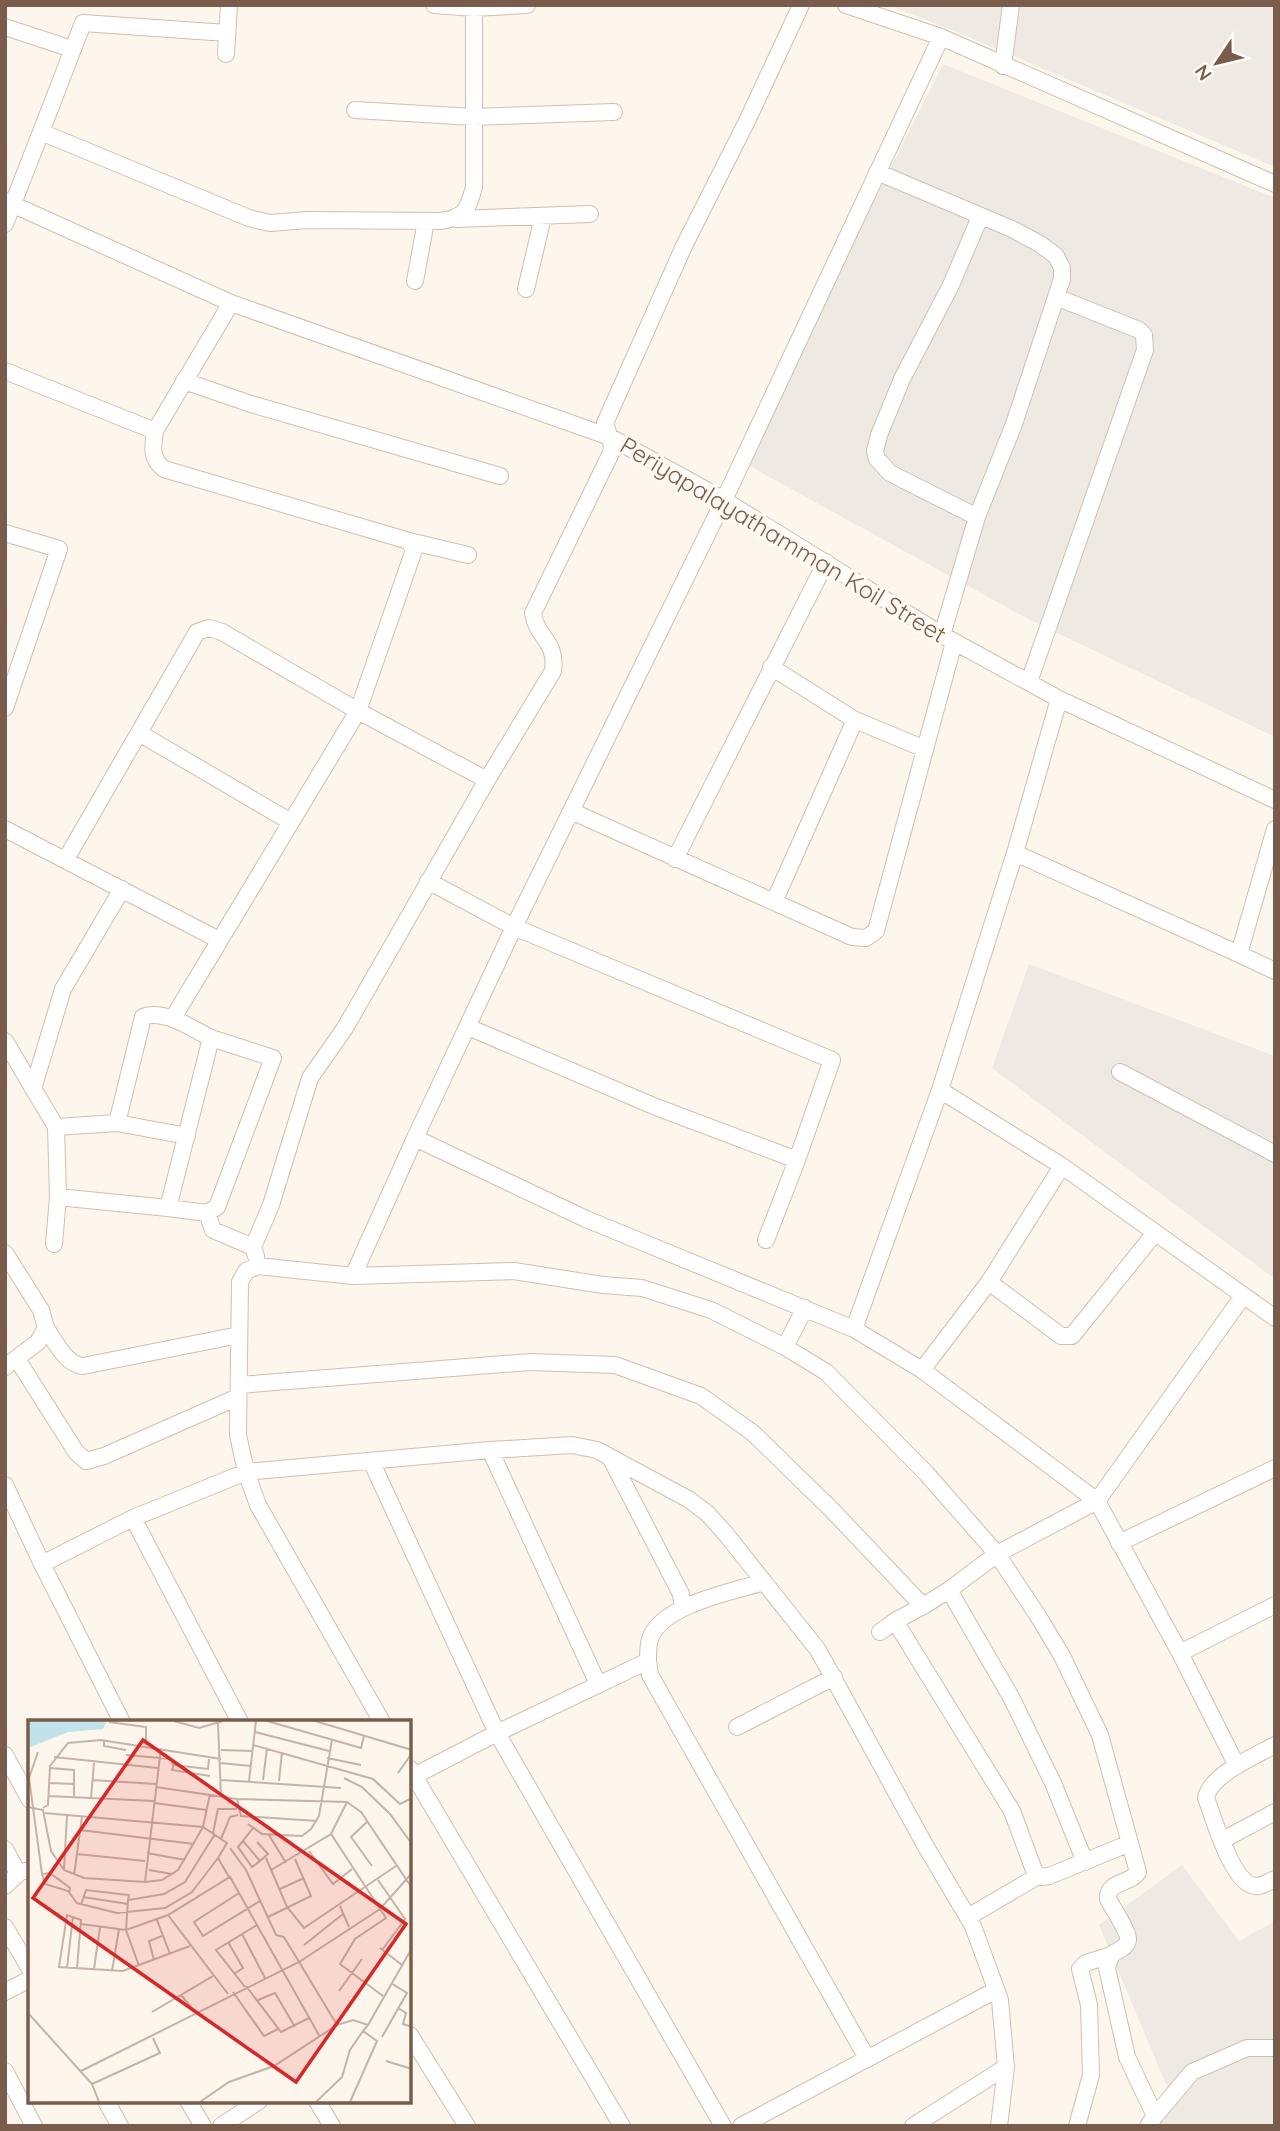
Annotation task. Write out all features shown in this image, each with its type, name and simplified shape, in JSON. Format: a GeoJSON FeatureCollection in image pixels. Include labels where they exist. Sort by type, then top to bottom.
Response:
{"type":"FeatureCollection","features":[{"type":"Feature","properties":{"kind":"street"},"geometry":{"type":"LineString","coordinates":[[226,54],[229,5]]}},
{"type":"Feature","properties":{"kind":"street"},"geometry":{"type":"LineString","coordinates":[[434,5],[527,5]]}},
{"type":"Feature","properties":{"kind":"street"},"geometry":{"type":"LineString","coordinates":[[258,1266],[253,1247],[271,1205],[310,1078],[345,1028],[428,881],[553,671],[555,655],[535,623],[533,613],[605,467],[612,445],[605,424],[684,246],[748,119],[801,5]]}},
{"type":"Feature","properties":{"kind":"street"},"geometry":{"type":"LineString","coordinates":[[846,5],[941,37],[1275,184]]}},
{"type":"Feature","properties":{"kind":"street"},"geometry":{"type":"LineString","coordinates":[[1003,66],[1011,5]]}},
{"type":"Feature","properties":{"kind":"street"},"geometry":{"type":"LineString","coordinates":[[456,219],[468,207],[474,187],[474,6]]}},
{"type":"Feature","properties":{"kind":"street"},"geometry":{"type":"LineString","coordinates":[[5,223],[9,202],[83,23],[227,33]]}},
{"type":"Feature","properties":{"kind":"street"},"geometry":{"type":"LineString","coordinates":[[5,27],[72,49]]}},
{"type":"Feature","properties":{"kind":"street"},"geometry":{"type":"LineString","coordinates":[[353,1276],[514,927],[724,500],[941,37]]}},
{"type":"Feature","properties":{"kind":"street"},"geometry":{"type":"LineString","coordinates":[[355,110],[474,117],[614,112]]}},
{"type":"Feature","properties":{"kind":"street"},"geometry":{"type":"LineString","coordinates":[[40,132],[249,218],[270,223],[308,220],[426,221],[590,214]]}},
{"type":"Feature","properties":{"kind":"street"},"geometry":{"type":"LineString","coordinates":[[571,811],[852,937],[866,938],[876,931],[925,749],[977,517],[1014,424],[1062,279],[1062,268],[1056,257],[1040,244],[1012,229],[877,172]]}},
{"type":"Feature","properties":{"kind":"street","name":"Periyapalayathamman Koil Street"},"geometry":{"type":"LineString","coordinates":[[9,202],[231,303],[610,437],[724,500],[948,639],[1059,699],[1275,800]]}},
{"type":"Feature","properties":{"kind":"street"},"geometry":{"type":"LineString","coordinates":[[526,289],[543,217]]}},
{"type":"Feature","properties":{"kind":"street"},"geometry":{"type":"LineString","coordinates":[[977,517],[890,473],[877,459],[875,451],[902,379],[951,285],[980,217]]}},
{"type":"Feature","properties":{"kind":"street"},"geometry":{"type":"LineString","coordinates":[[415,281],[426,221]]}},
{"type":"Feature","properties":{"kind":"street"},"geometry":{"type":"LineString","coordinates":[[1028,682],[1145,350],[1143,335],[1139,330],[1056,297]]}},
{"type":"Feature","properties":{"kind":"street"},"geometry":{"type":"LineString","coordinates":[[231,303],[155,430],[152,454],[156,463],[164,469],[410,541],[468,555]]}},
{"type":"Feature","properties":{"kind":"street"},"geometry":{"type":"LineString","coordinates":[[5,370],[155,430]]}},
{"type":"Feature","properties":{"kind":"street"},"geometry":{"type":"LineString","coordinates":[[184,382],[499,476]]}},
{"type":"Feature","properties":{"kind":"street"},"geometry":{"type":"LineString","coordinates":[[5,533],[59,549],[5,708]]}},
{"type":"Feature","properties":{"kind":"street"},"geometry":{"type":"LineString","coordinates":[[173,1018],[358,711],[411,563],[414,550],[410,541]]}},
{"type":"Feature","properties":{"kind":"street"},"geometry":{"type":"LineString","coordinates":[[675,859],[826,562]]}},
{"type":"Feature","properties":{"kind":"street"},"geometry":{"type":"LineString","coordinates":[[66,859],[197,632],[209,628],[222,632],[358,711],[487,780]]}},
{"type":"Feature","properties":{"kind":"street"},"geometry":{"type":"LineString","coordinates":[[771,667],[855,720],[925,749]]}},
{"type":"Feature","properties":{"kind":"street"},"geometry":{"type":"LineString","coordinates":[[854,1329],[940,1090],[1015,853],[1059,699]]}},
{"type":"Feature","properties":{"kind":"street"},"geometry":{"type":"LineString","coordinates":[[774,902],[855,720]]}},
{"type":"Feature","properties":{"kind":"street"},"geometry":{"type":"LineString","coordinates":[[139,733],[291,822]]}},
{"type":"Feature","properties":{"kind":"street"},"geometry":{"type":"LineString","coordinates":[[5,829],[219,940]]}},
{"type":"Feature","properties":{"kind":"street"},"geometry":{"type":"LineString","coordinates":[[1239,954],[1275,829]]}},
{"type":"Feature","properties":{"kind":"street"},"geometry":{"type":"LineString","coordinates":[[1015,853],[1275,971]]}},
{"type":"Feature","properties":{"kind":"street"},"geometry":{"type":"LineString","coordinates":[[428,881],[514,927],[832,1060],[766,1240]]}},
{"type":"Feature","properties":{"kind":"street"},"geometry":{"type":"LineString","coordinates":[[33,1088],[63,989],[122,888]]}},
{"type":"Feature","properties":{"kind":"street"},"geometry":{"type":"LineString","coordinates":[[58,1197],[207,1213],[217,1207],[273,1058],[211,1038],[173,1018],[151,1014],[143,1017],[117,1123]]}},
{"type":"Feature","properties":{"kind":"street"},"geometry":{"type":"LineString","coordinates":[[468,1027],[656,1107],[797,1160]]}},
{"type":"Feature","properties":{"kind":"street"},"geometry":{"type":"LineString","coordinates":[[168,1208],[211,1038]]}},
{"type":"Feature","properties":{"kind":"street"},"geometry":{"type":"LineString","coordinates":[[5,1041],[56,1127],[58,1197],[54,1244]]}},
{"type":"Feature","properties":{"kind":"street"},"geometry":{"type":"LineString","coordinates":[[1120,1072],[1275,1154]]}},
{"type":"Feature","properties":{"kind":"street"},"geometry":{"type":"LineString","coordinates":[[940,1090],[1062,1166],[1275,1318]]}},
{"type":"Feature","properties":{"kind":"street"},"geometry":{"type":"LineString","coordinates":[[56,1127],[117,1123],[187,1136]]}},
{"type":"Feature","properties":{"kind":"street"},"geometry":{"type":"LineString","coordinates":[[415,1138],[586,1219],[854,1329],[922,1370],[1097,1501],[1180,1653],[1237,1766]]}},
{"type":"Feature","properties":{"kind":"street"},"geometry":{"type":"LineString","coordinates":[[922,1370],[989,1283],[1062,1166]]}},
{"type":"Feature","properties":{"kind":"street"},"geometry":{"type":"LineString","coordinates":[[207,1213],[213,1230],[253,1247]]}},
{"type":"Feature","properties":{"kind":"street"},"geometry":{"type":"LineString","coordinates":[[989,1283],[1061,1336],[1072,1336],[1155,1233]]}},
{"type":"Feature","properties":{"kind":"street"},"geometry":{"type":"LineString","coordinates":[[5,1253],[41,1310],[46,1328],[69,1361],[83,1366],[239,1335]]}},
{"type":"Feature","properties":{"kind":"street"},"geometry":{"type":"LineString","coordinates":[[381,1720],[258,1505],[246,1472],[238,1435],[240,1282],[246,1271],[258,1266],[353,1276],[514,1270],[603,1285],[642,1288],[711,1310],[785,1347],[838,1382],[926,1473],[997,1555],[1062,1656],[1100,1735],[1136,1865],[1136,1875],[1112,1887],[1108,1893],[1108,1899],[1127,1934],[1128,1941],[1111,1955],[1086,1963],[1080,1969],[1089,2005],[1091,2075],[1077,2126]]}},
{"type":"Feature","properties":{"kind":"street"},"geometry":{"type":"LineString","coordinates":[[880,1632],[949,1590],[997,1555],[1097,1501],[1243,1296]]}},
{"type":"Feature","properties":{"kind":"street"},"geometry":{"type":"LineString","coordinates":[[785,1347],[805,1308]]}},
{"type":"Feature","properties":{"kind":"street"},"geometry":{"type":"LineString","coordinates":[[46,1328],[38,1342],[11,1363],[76,1452],[86,1461],[104,1456],[239,1391],[530,1362],[615,1365],[701,1396],[753,1433],[832,1510],[923,1606]]}},
{"type":"Feature","properties":{"kind":"street"},"geometry":{"type":"LineString","coordinates":[[42,1564],[133,1518],[246,1472],[572,1445],[597,1450],[688,1499],[707,1513],[818,1650],[925,1845],[973,1926],[1000,2000],[1006,2067],[999,2126]]}},
{"type":"Feature","properties":{"kind":"street"},"geometry":{"type":"LineString","coordinates":[[490,1450],[598,1684]]}},
{"type":"Feature","properties":{"kind":"street"},"geometry":{"type":"LineString","coordinates":[[610,1457],[681,1594],[683,1608]]}},
{"type":"Feature","properties":{"kind":"street"},"geometry":{"type":"LineString","coordinates":[[370,1461],[497,1733],[723,2126]]}},
{"type":"Feature","properties":{"kind":"street"},"geometry":{"type":"LineString","coordinates":[[1119,1543],[1275,1468]]}},
{"type":"Feature","properties":{"kind":"street"},"geometry":{"type":"LineString","coordinates":[[7,1493],[121,1720]]}},
{"type":"Feature","properties":{"kind":"street"},"geometry":{"type":"LineString","coordinates":[[133,1518],[239,1720]]}},
{"type":"Feature","properties":{"kind":"street"},"geometry":{"type":"LineString","coordinates":[[764,1582],[683,1608],[656,1629],[650,1639],[650,1675],[867,2058]]}},
{"type":"Feature","properties":{"kind":"street"},"geometry":{"type":"LineString","coordinates":[[949,1590],[1011,1697],[1053,1783],[1085,1862]]}},
{"type":"Feature","properties":{"kind":"street"},"geometry":{"type":"LineString","coordinates":[[1180,1653],[1275,1605]]}},
{"type":"Feature","properties":{"kind":"street"},"geometry":{"type":"LineString","coordinates":[[895,1621],[1012,1811],[1038,1876]]}},
{"type":"Feature","properties":{"kind":"street"},"geometry":{"type":"LineString","coordinates":[[622,2126],[411,1775],[648,1661]]}},
{"type":"Feature","properties":{"kind":"street"},"geometry":{"type":"LineString","coordinates":[[737,1727],[834,1677]]}},
{"type":"Feature","properties":{"kind":"street"},"geometry":{"type":"LineString","coordinates":[[1275,1745],[1237,1766],[1214,1783],[1207,1791],[1206,1798],[1231,1863],[1240,1878],[1251,1885],[1260,1886],[1275,1878]]}},
{"type":"Feature","properties":{"kind":"street"},"geometry":{"type":"LineString","coordinates":[[5,1755],[28,1796]]}},
{"type":"Feature","properties":{"kind":"street"},"geometry":{"type":"LineString","coordinates":[[1223,1840],[1275,1812]]}},
{"type":"Feature","properties":{"kind":"street"},"geometry":{"type":"LineString","coordinates":[[968,1917],[1038,1876],[1049,1876],[1130,1843]]}},
{"type":"Feature","properties":{"kind":"street"},"geometry":{"type":"LineString","coordinates":[[5,1849],[15,1868],[25,1871]]}},
{"type":"Feature","properties":{"kind":"street"},"geometry":{"type":"LineString","coordinates":[[5,1886],[25,1871]]}},
{"type":"Feature","properties":{"kind":"street"},"geometry":{"type":"LineString","coordinates":[[5,1927],[28,1966]]}},
{"type":"Feature","properties":{"kind":"street"},"geometry":{"type":"LineString","coordinates":[[1111,1955],[1107,1968],[1127,2057],[1152,2121],[1192,2072],[1247,2048],[1275,2048]]}},
{"type":"Feature","properties":{"kind":"street"},"geometry":{"type":"LineString","coordinates":[[5,1992],[28,1980]]}},
{"type":"Feature","properties":{"kind":"street"},"geometry":{"type":"LineString","coordinates":[[741,2126],[996,1990]]}},
{"type":"Feature","properties":{"kind":"street"},"geometry":{"type":"LineString","coordinates":[[411,2037],[467,2126]]}},
{"type":"Feature","properties":{"kind":"street"},"geometry":{"type":"LineString","coordinates":[[913,2126],[1006,2067]]}},
{"type":"Feature","properties":{"kind":"street"},"geometry":{"type":"LineString","coordinates":[[5,2071],[12,2099],[34,2126]]}},
{"type":"Feature","properties":{"kind":"street"},"geometry":{"type":"LineString","coordinates":[[107,2103],[120,2126]]}},
{"type":"Feature","properties":{"kind":"street"},"geometry":{"type":"LineString","coordinates":[[189,2103],[203,2126]]}},
{"type":"Feature","properties":{"kind":"street"},"geometry":{"type":"LineString","coordinates":[[221,2126],[255,2103]]}},
{"type":"Feature","properties":{"kind":"street"},"geometry":{"type":"LineString","coordinates":[[318,2103],[332,2126]]}},
{"type":"Feature","properties":{"kind":"shaded area"},"geometry":{"type":"Polygon","coordinates":[[[889,5],[1275,5],[1275,167],[959,33],[889,5]]]}},
{"type":"Feature","properties":{"kind":"shaded area"},"geometry":{"type":"Polygon","coordinates":[[[943,64],[1275,198],[1275,737],[1030,620],[742,462],[943,64]]]}},
{"type":"Feature","properties":{"kind":"shaded area"},"geometry":{"type":"Polygon","coordinates":[[[1029,964],[1275,1056],[1275,1279],[992,1068],[1029,964]]]}},
{"type":"Feature","properties":{"kind":"shaded area"},"geometry":{"type":"Polygon","coordinates":[[[1182,1865],[1239,1941],[1275,1921],[1275,2126],[1155,2126],[1173,2101],[1099,1925],[1182,1865]]]}}]}
